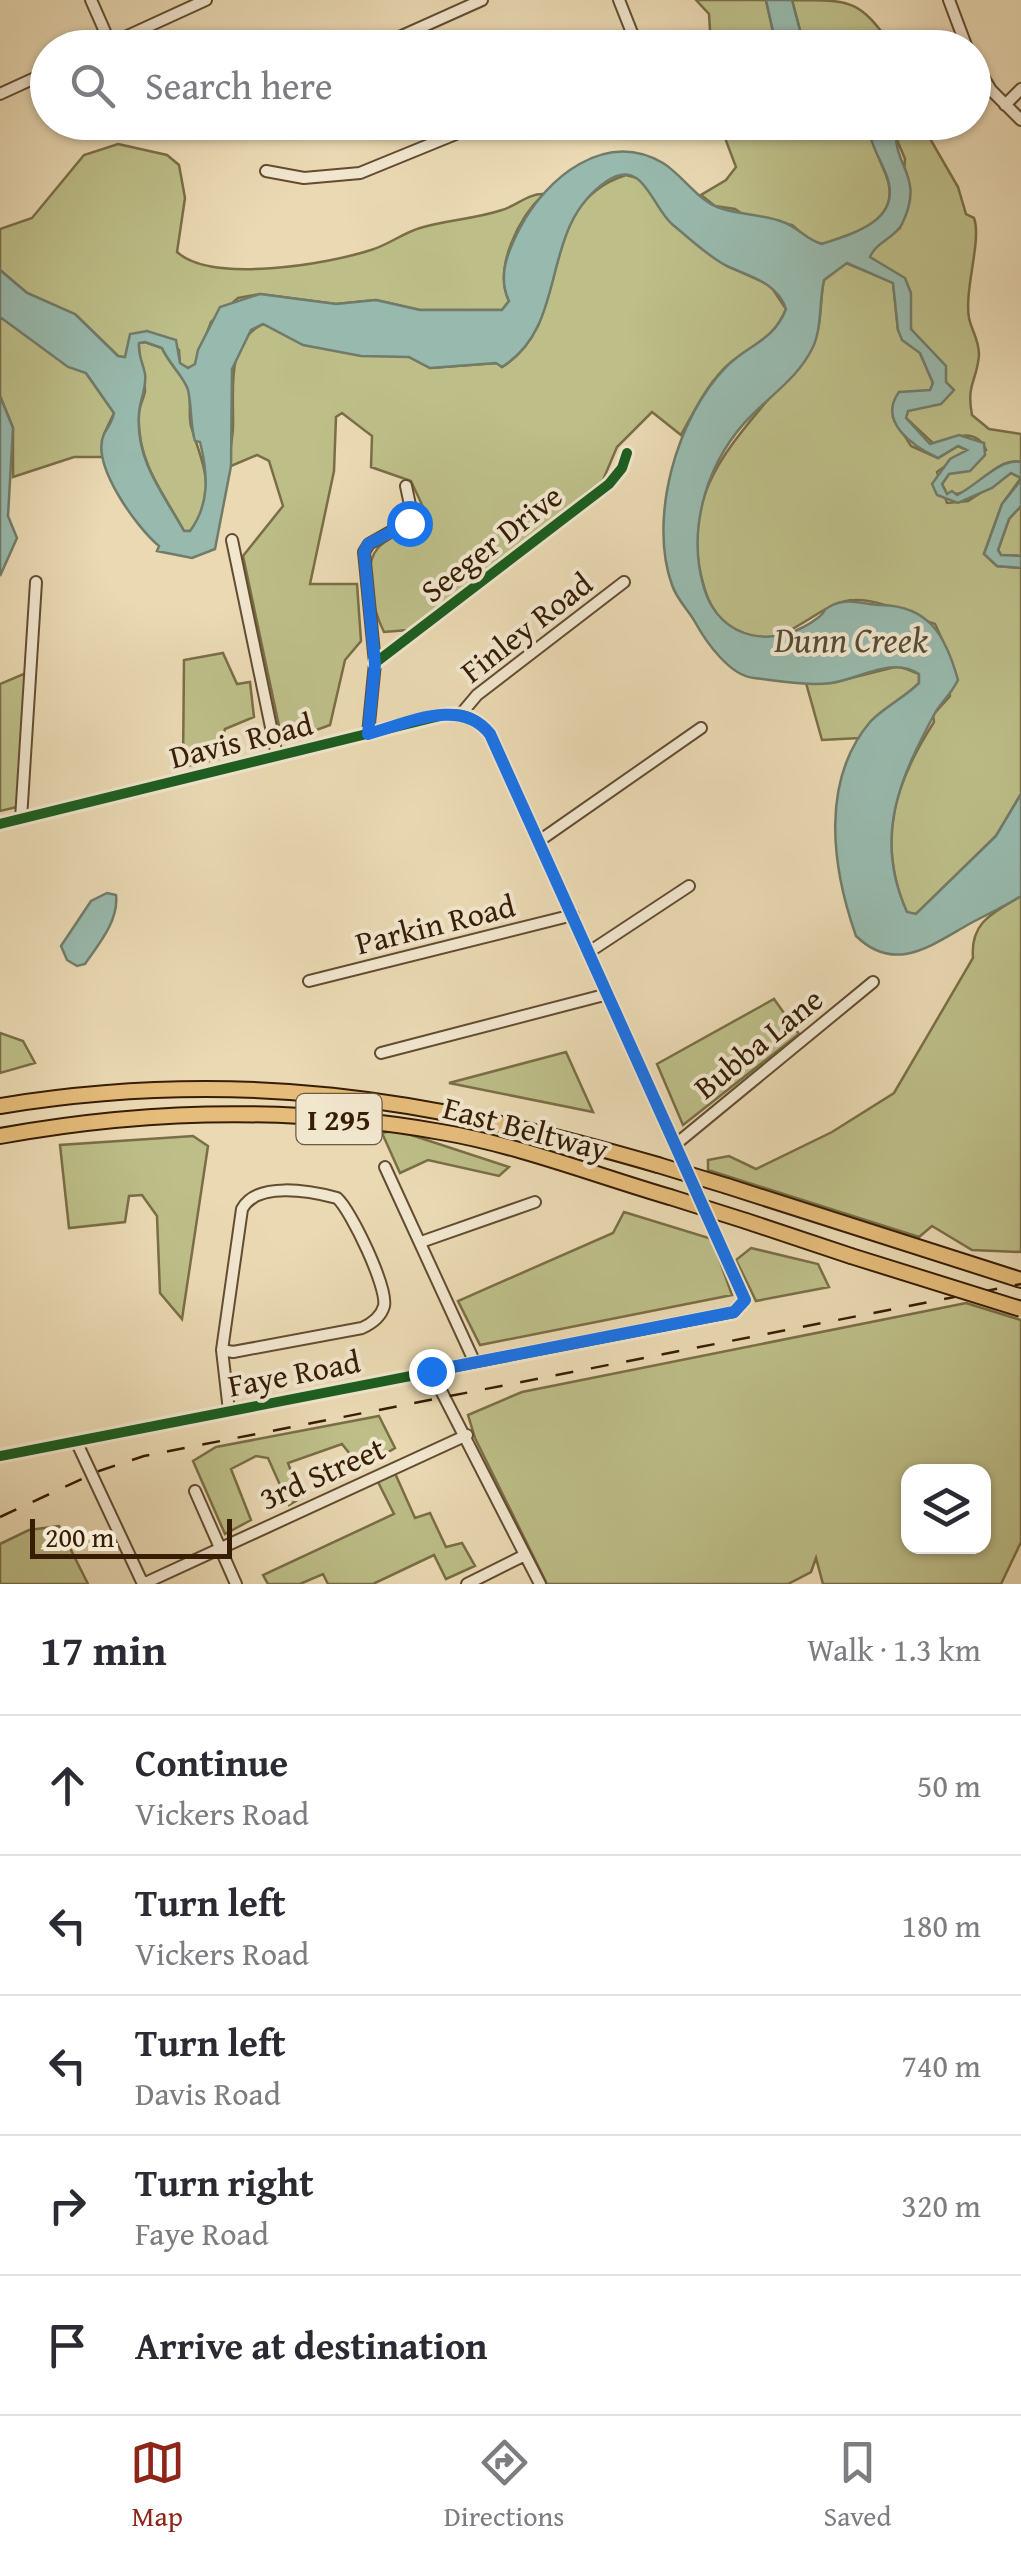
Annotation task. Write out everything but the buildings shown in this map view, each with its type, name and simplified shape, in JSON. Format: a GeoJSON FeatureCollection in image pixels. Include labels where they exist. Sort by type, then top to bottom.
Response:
{"type":"FeatureCollection","features":[{"type":"Feature","properties":{"kind":"highway","name":"East Beltway"},"geometry":{"type":"LineString","coordinates":[[0,1106],[136,1088],[216,1086],[319,1091],[420,1104],[524,1126],[658,1164],[1021,1280]]}},
{"type":"Feature","properties":{"kind":"highway","name":"East Beltway"},"geometry":{"type":"LineString","coordinates":[[0,1136],[174,1112],[344,1119],[445,1132],[670,1197],[1021,1309]]}},
{"type":"Feature","properties":{"kind":"street"},"geometry":{"type":"LineString","coordinates":[[90,0],[100,30]]}},
{"type":"Feature","properties":{"kind":"street"},"geometry":{"type":"LineString","coordinates":[[139,30],[204,0]]}},
{"type":"Feature","properties":{"kind":"street"},"geometry":{"type":"LineString","coordinates":[[415,30],[482,0]]}},
{"type":"Feature","properties":{"kind":"street"},"geometry":{"type":"LineString","coordinates":[[619,0],[631,30]]}},
{"type":"Feature","properties":{"kind":"street"},"geometry":{"type":"LineString","coordinates":[[949,0],[961,30]]}},
{"type":"Feature","properties":{"kind":"street"},"geometry":{"type":"LineString","coordinates":[[0,94],[30,80]]}},
{"type":"Feature","properties":{"kind":"street"},"geometry":{"type":"LineString","coordinates":[[991,86],[1021,120]]}},
{"type":"Feature","properties":{"kind":"street"},"geometry":{"type":"LineString","coordinates":[[1005,106],[1021,88]]}},
{"type":"Feature","properties":{"kind":"street"},"geometry":{"type":"LineString","coordinates":[[266,171],[304,178],[360,173],[442,140]]}},
{"type":"Feature","properties":{"kind":"street","name":"Seeger Drive"},"geometry":{"type":"LineString","coordinates":[[375,664],[609,484],[622,468],[627,453]]}},
{"type":"Feature","properties":{"kind":"street"},"geometry":{"type":"LineString","coordinates":[[368,734],[375,664],[364,552],[368,544],[413,518],[406,486]]}},
{"type":"Feature","properties":{"kind":"street"},"geometry":{"type":"LineString","coordinates":[[232,540],[277,756]]}},
{"type":"Feature","properties":{"kind":"street"},"geometry":{"type":"LineString","coordinates":[[21,819],[36,582]]}},
{"type":"Feature","properties":{"kind":"street","name":"Finley Road"},"geometry":{"type":"LineString","coordinates":[[460,714],[477,694],[624,582]]}},
{"type":"Feature","properties":{"kind":"street"},"geometry":{"type":"LineString","coordinates":[[460,714],[479,721],[490,734],[676,1144]]}},
{"type":"Feature","properties":{"kind":"street","name":"Davis Road"},"geometry":{"type":"LineString","coordinates":[[0,824],[460,714]]}},
{"type":"Feature","properties":{"kind":"street"},"geometry":{"type":"LineString","coordinates":[[539,840],[701,728]]}},
{"type":"Feature","properties":{"kind":"street"},"geometry":{"type":"LineString","coordinates":[[590,952],[690,886]]}},
{"type":"Feature","properties":{"kind":"street","name":"Parkin Road"},"geometry":{"type":"LineString","coordinates":[[310,981],[573,916]]}},
{"type":"Feature","properties":{"kind":"street","name":"Bubba Lane"},"geometry":{"type":"LineString","coordinates":[[676,1144],[873,982]]}},
{"type":"Feature","properties":{"kind":"street"},"geometry":{"type":"LineString","coordinates":[[382,1053],[608,994]]}},
{"type":"Feature","properties":{"kind":"street","name":"Faye Road"},"geometry":{"type":"LineString","coordinates":[[0,1456],[734,1312],[745,1300],[676,1144]]}},
{"type":"Feature","properties":{"kind":"street"},"geometry":{"type":"LineString","coordinates":[[384,1167],[474,1363]]}},
{"type":"Feature","properties":{"kind":"street"},"geometry":{"type":"LineString","coordinates":[[222,1350],[233,1352],[362,1328],[385,1314],[383,1288],[347,1209],[337,1198],[264,1191],[248,1194],[242,1209],[222,1350],[229,1411]]}},
{"type":"Feature","properties":{"kind":"street"},"geometry":{"type":"LineString","coordinates":[[421,1242],[536,1202]]}},
{"type":"Feature","properties":{"kind":"street"},"geometry":{"type":"LineString","coordinates":[[431,1371],[540,1584]]}},
{"type":"Feature","properties":{"kind":"street","name":"3rd Street"},"geometry":{"type":"LineString","coordinates":[[144,1584],[467,1435]]}},
{"type":"Feature","properties":{"kind":"street"},"geometry":{"type":"LineString","coordinates":[[76,1440],[144,1584]]}},
{"type":"Feature","properties":{"kind":"street"},"geometry":{"type":"LineString","coordinates":[[195,1491],[236,1584]]}},
{"type":"Feature","properties":{"kind":"street"},"geometry":{"type":"LineString","coordinates":[[467,1584],[525,1555]]}},
{"type":"Feature","properties":{"kind":"green space"},"geometry":{"type":"Polygon","coordinates":[[[696,0],[766,0],[773,30],[710,30],[709,14],[696,0]]]}},
{"type":"Feature","properties":{"kind":"green space"},"geometry":{"type":"Polygon","coordinates":[[[792,0],[842,2],[862,11],[880,30],[800,30],[792,0]]]}},
{"type":"Feature","properties":{"kind":"green space"},"geometry":{"type":"Polygon","coordinates":[[[726,140],[872,140],[890,190],[888,203],[873,222],[822,244],[811,241],[792,225],[748,218],[735,209],[715,206],[701,195],[726,180],[736,167],[726,140]]]}},
{"type":"Feature","properties":{"kind":"green space"},"geometry":{"type":"Polygon","coordinates":[[[897,140],[931,140],[958,187],[966,214],[974,218],[976,239],[968,306],[979,355],[971,389],[972,415],[989,429],[1021,434],[1021,462],[1001,465],[958,494],[947,494],[942,484],[949,474],[986,450],[970,436],[936,446],[906,418],[908,411],[925,406],[946,381],[911,329],[910,293],[869,257],[876,245],[900,228],[905,159],[897,140]]]}},
{"type":"Feature","properties":{"kind":"green space"},"geometry":{"type":"Polygon","coordinates":[[[118,144],[167,155],[179,165],[185,198],[177,252],[194,262],[216,267],[271,268],[352,255],[420,228],[492,213],[544,194],[511,244],[504,274],[509,301],[502,310],[420,310],[376,300],[336,304],[260,294],[238,298],[211,322],[195,365],[188,368],[180,364],[179,350],[147,331],[125,358],[118,356],[76,315],[27,293],[0,270],[0,229],[32,218],[84,155],[118,144]]]}},
{"type":"Feature","properties":{"kind":"green space"},"geometry":{"type":"Polygon","coordinates":[[[626,175],[641,179],[672,224],[727,266],[770,285],[786,309],[781,319],[769,334],[715,379],[681,435],[652,412],[617,447],[603,480],[409,630],[384,632],[373,602],[370,566],[382,544],[419,523],[423,507],[411,481],[371,467],[372,436],[342,413],[336,417],[334,471],[310,584],[357,584],[361,641],[345,660],[330,725],[303,735],[279,726],[243,556],[283,506],[269,461],[257,455],[231,466],[234,369],[242,343],[263,324],[330,348],[409,357],[430,368],[497,363],[502,367],[525,346],[540,321],[565,237],[577,211],[596,190],[626,175]]]}},
{"type":"Feature","properties":{"kind":"green space"},"geometry":{"type":"Polygon","coordinates":[[[846,263],[893,282],[898,330],[920,353],[933,383],[931,390],[893,417],[911,446],[938,458],[958,446],[968,450],[937,472],[947,503],[968,501],[1011,473],[1021,478],[1002,504],[984,554],[997,566],[1021,568],[1021,794],[996,836],[916,914],[907,913],[898,887],[891,837],[909,768],[934,722],[933,715],[950,696],[942,639],[935,624],[885,605],[855,600],[829,607],[778,635],[765,639],[742,636],[722,620],[712,605],[697,550],[699,514],[710,482],[726,452],[814,339],[824,280],[846,263]]]}},
{"type":"Feature","properties":{"kind":"green space"},"geometry":{"type":"Polygon","coordinates":[[[0,317],[86,373],[114,413],[104,434],[104,457],[74,457],[13,477],[13,428],[0,396],[0,317]]]}},
{"type":"Feature","properties":{"kind":"green space"},"geometry":{"type":"Polygon","coordinates":[[[139,343],[162,348],[189,391],[190,422],[206,479],[204,503],[191,531],[184,531],[153,476],[142,446],[139,414],[145,391],[139,343]]]}},
{"type":"Feature","properties":{"kind":"green space"},"geometry":{"type":"Polygon","coordinates":[[[1021,506],[1021,556],[1001,555],[998,550],[1009,519],[1021,506]]]}},
{"type":"Feature","properties":{"kind":"green space"},"geometry":{"type":"Polygon","coordinates":[[[223,653],[237,684],[250,682],[254,717],[225,729],[218,759],[183,767],[184,660],[223,653]]]}},
{"type":"Feature","properties":{"kind":"green space"},"geometry":{"type":"Polygon","coordinates":[[[899,666],[919,674],[919,683],[860,738],[822,740],[806,683],[831,683],[899,666]]]}},
{"type":"Feature","properties":{"kind":"green space"},"geometry":{"type":"Polygon","coordinates":[[[26,673],[17,807],[0,811],[0,684],[26,673]]]}},
{"type":"Feature","properties":{"kind":"green space"},"geometry":{"type":"Polygon","coordinates":[[[1021,896],[1021,1252],[972,1250],[932,1226],[919,1237],[708,1170],[708,1160],[729,1156],[756,1169],[832,1132],[894,1093],[973,958],[979,927],[1021,896]]]}},
{"type":"Feature","properties":{"kind":"green space"},"geometry":{"type":"Polygon","coordinates":[[[774,999],[799,1034],[683,1125],[657,1064],[774,999]]]}},
{"type":"Feature","properties":{"kind":"green space"},"geometry":{"type":"Polygon","coordinates":[[[0,1033],[23,1041],[35,1063],[0,1073],[0,1033]]]}},
{"type":"Feature","properties":{"kind":"green space"},"geometry":{"type":"Polygon","coordinates":[[[566,1052],[593,1112],[449,1083],[566,1052]]]}},
{"type":"Feature","properties":{"kind":"green space"},"geometry":{"type":"Polygon","coordinates":[[[396,1130],[509,1167],[499,1176],[428,1160],[400,1173],[382,1133],[396,1130]]]}},
{"type":"Feature","properties":{"kind":"green space"},"geometry":{"type":"Polygon","coordinates":[[[193,1136],[208,1146],[182,1319],[160,1293],[157,1216],[142,1195],[129,1196],[125,1222],[69,1228],[60,1145],[193,1136]]]}},
{"type":"Feature","properties":{"kind":"green space"},"geometry":{"type":"Polygon","coordinates":[[[624,1212],[712,1239],[732,1295],[480,1345],[458,1301],[613,1233],[624,1212]]]}},
{"type":"Feature","properties":{"kind":"green space"},"geometry":{"type":"Polygon","coordinates":[[[751,1248],[818,1264],[829,1287],[756,1301],[736,1260],[751,1248]]]}},
{"type":"Feature","properties":{"kind":"green space"},"geometry":{"type":"Polygon","coordinates":[[[966,1303],[1021,1320],[1021,1542],[1001,1584],[823,1584],[816,1558],[811,1572],[788,1584],[547,1584],[475,1438],[468,1415],[522,1392],[966,1303]]]}},
{"type":"Feature","properties":{"kind":"green space"},"geometry":{"type":"Polygon","coordinates":[[[379,1416],[395,1448],[361,1468],[342,1444],[288,1463],[301,1498],[289,1505],[268,1458],[256,1456],[231,1469],[251,1520],[225,1534],[193,1461],[216,1447],[379,1416]]]}},
{"type":"Feature","properties":{"kind":"green space"},"geometry":{"type":"Polygon","coordinates":[[[394,1471],[415,1518],[430,1513],[446,1547],[462,1543],[475,1566],[446,1579],[434,1555],[373,1584],[328,1584],[323,1574],[300,1584],[268,1584],[263,1575],[394,1514],[378,1482],[394,1471]]]}},
{"type":"Feature","properties":{"kind":"green space"},"geometry":{"type":"Polygon","coordinates":[[[59,1526],[88,1584],[0,1584],[0,1544],[29,1530],[59,1526]]]}},
{"type":"Feature","properties":{"kind":"water"},"geometry":{"type":"Polygon","coordinates":[[[766,0],[792,0],[800,30],[773,30],[766,0]]]}},
{"type":"Feature","properties":{"kind":"water","name":"Dunn Creek"},"geometry":{"type":"Polygon","coordinates":[[[871,140],[897,140],[910,195],[902,224],[870,257],[905,278],[911,293],[911,329],[946,366],[946,382],[954,390],[941,404],[908,411],[906,418],[930,444],[959,435],[984,443],[985,455],[970,471],[949,474],[942,484],[947,494],[952,491],[957,495],[1013,462],[1021,462],[1021,478],[1011,473],[992,488],[958,503],[937,495],[932,484],[950,459],[967,450],[958,446],[938,458],[909,440],[895,423],[893,403],[899,392],[930,390],[933,383],[920,353],[902,340],[898,330],[893,283],[847,263],[824,280],[818,331],[807,357],[724,451],[705,495],[698,541],[704,588],[712,606],[736,630],[768,637],[786,634],[819,617],[829,607],[849,602],[912,611],[933,627],[948,650],[958,680],[935,713],[911,761],[895,809],[892,858],[907,912],[916,914],[996,836],[1021,794],[1021,896],[928,947],[900,955],[871,948],[856,936],[841,881],[835,824],[837,796],[854,745],[870,722],[919,683],[919,674],[909,669],[887,668],[842,681],[812,684],[745,676],[712,648],[680,601],[665,558],[663,530],[672,469],[681,440],[709,387],[727,366],[775,328],[786,309],[770,287],[720,262],[673,225],[638,179],[619,175],[585,201],[561,249],[538,326],[523,349],[502,367],[496,363],[430,368],[409,357],[361,356],[303,345],[263,324],[251,330],[232,369],[231,466],[215,549],[192,558],[157,551],[159,546],[118,494],[109,478],[101,447],[114,413],[86,373],[68,367],[0,317],[0,270],[27,293],[75,314],[118,356],[125,357],[130,334],[147,331],[176,340],[180,363],[188,368],[195,364],[220,307],[260,294],[336,304],[376,300],[420,310],[502,310],[509,301],[504,282],[508,255],[531,209],[561,176],[599,155],[641,154],[663,163],[717,207],[783,222],[822,244],[873,222],[888,203],[886,174],[871,140]],[[139,343],[145,379],[140,408],[141,446],[152,475],[184,531],[190,531],[204,499],[205,466],[200,442],[193,435],[188,390],[162,348],[139,343]]]}},
{"type":"Feature","properties":{"kind":"water"},"geometry":{"type":"Polygon","coordinates":[[[0,396],[13,428],[8,516],[17,538],[0,576],[0,396]]]}},
{"type":"Feature","properties":{"kind":"water","name":"Dunn Creek"},"geometry":{"type":"Polygon","coordinates":[[[1021,480],[1021,506],[1009,519],[998,550],[1001,555],[1021,556],[1021,568],[997,566],[984,554],[1002,504],[1021,480]]]}},
{"type":"Feature","properties":{"kind":"water"},"geometry":{"type":"Polygon","coordinates":[[[107,893],[116,895],[111,923],[85,964],[77,966],[67,960],[61,946],[91,901],[107,893]]]}},
{"type":"Feature","properties":{"kind":"railway"},"geometry":{"type":"LineString","coordinates":[[0,1517],[99,1471],[144,1456],[1021,1284]]}},
{"type":"Feature","properties":{"kind":"cycle path"},"geometry":{"type":"LineString","coordinates":[[375,663],[609,484],[622,468],[627,453]]}},
{"type":"Feature","properties":{"kind":"cycle path"},"geometry":{"type":"LineString","coordinates":[[0,824],[444,715],[458,714],[475,720],[490,734],[745,1300],[734,1313],[0,1456]]}},
{"type":"Feature","properties":{"kind":"route"},"geometry":{"type":"LineString","coordinates":[[409,523],[368,544],[364,552],[375,664],[366,722],[368,734],[452,714],[479,721],[490,734],[745,1300],[744,1306],[734,1312],[431,1371]]}}]}
